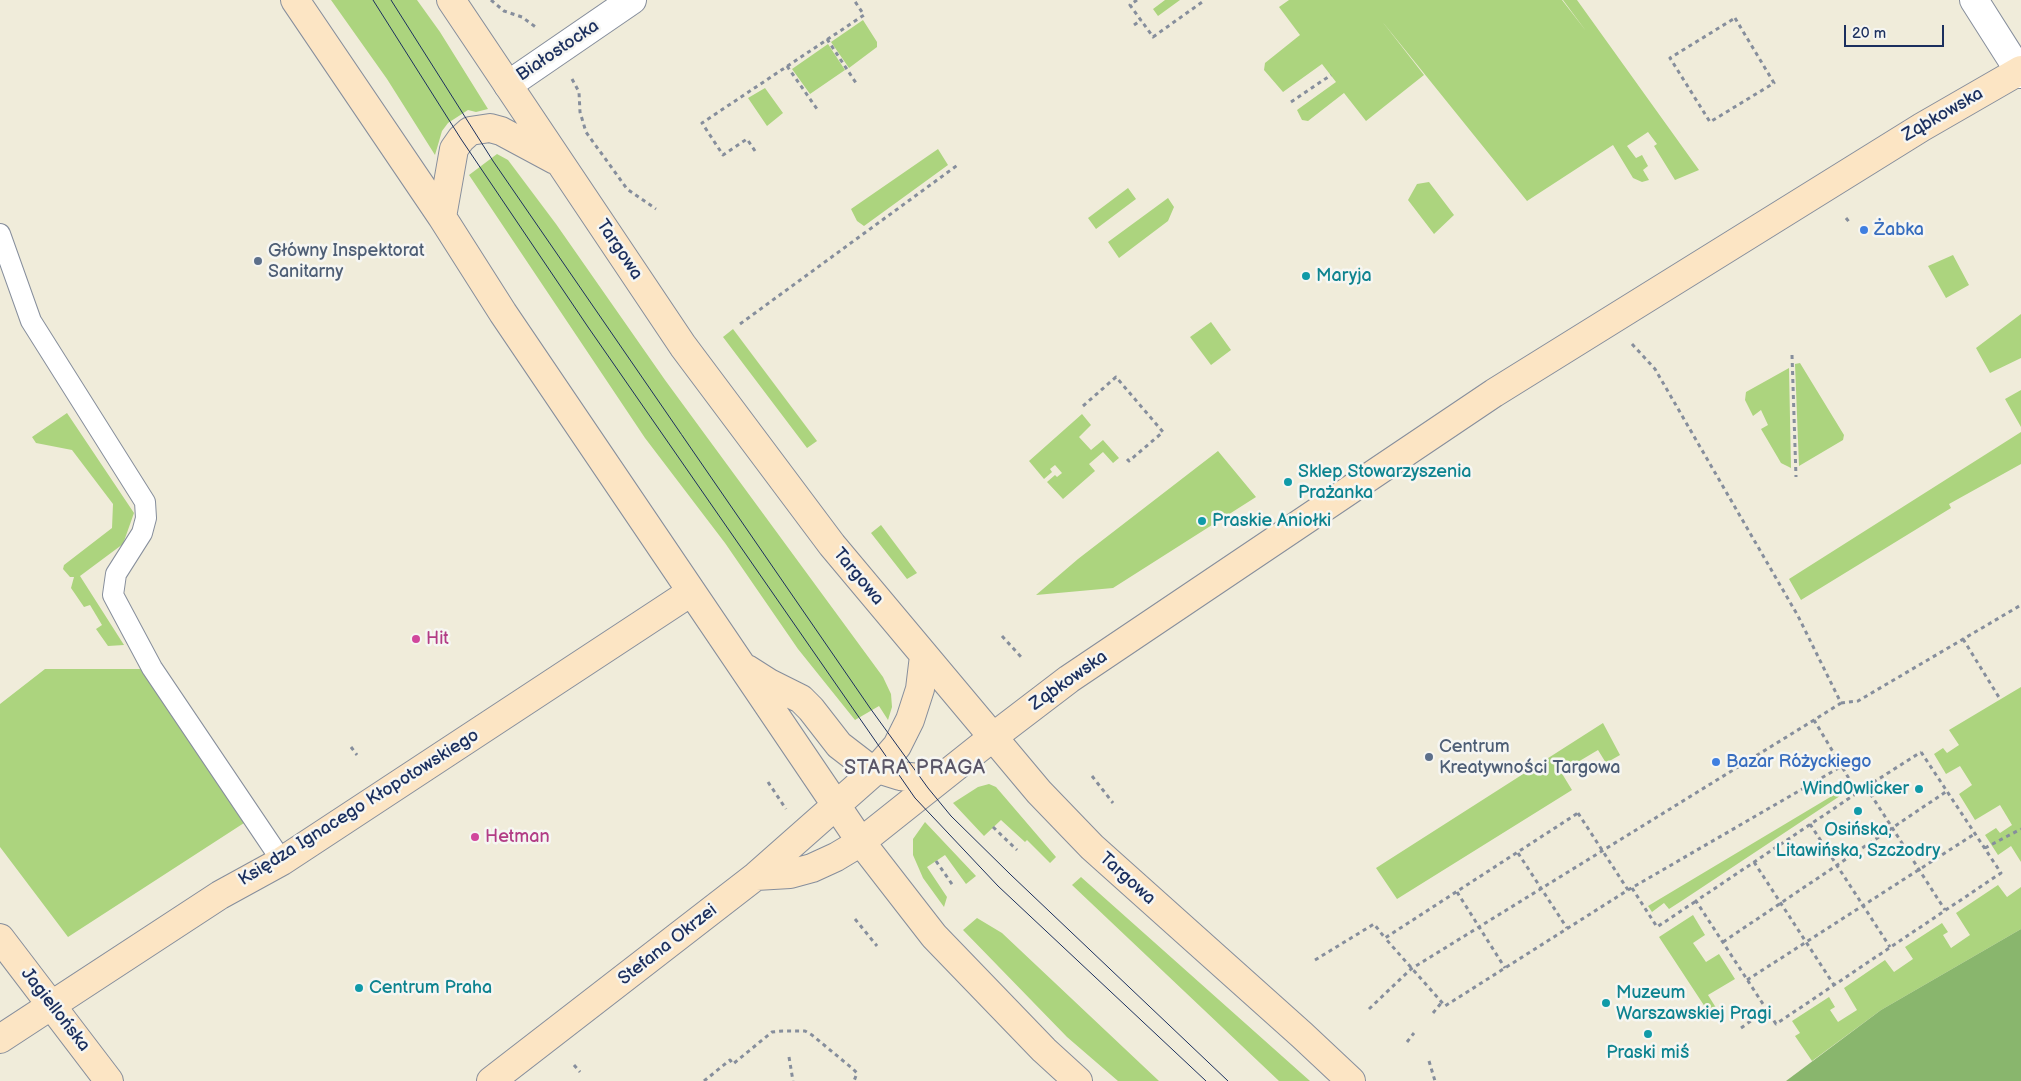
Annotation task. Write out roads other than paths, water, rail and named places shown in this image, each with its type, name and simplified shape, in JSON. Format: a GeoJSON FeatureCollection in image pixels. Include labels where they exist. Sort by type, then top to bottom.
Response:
{"type":"FeatureCollection","features":[{"type":"Feature","properties":{"kind":"street"},"geometry":{"type":"LineString","coordinates":[[295,0],[442,217],[503,313],[861,842],[934,936],[1044,1050],[1078,1081]]}},
{"type":"Feature","properties":{"kind":"street","name":"Targowa"},"geometry":{"type":"LineString","coordinates":[[451,0],[683,346],[785,485],[924,656],[1039,792],[1092,847],[1351,1081]]}},
{"type":"Feature","properties":{"kind":"street","name":"Białostocka"},"geometry":{"type":"LineString","coordinates":[[508,86],[632,0]]}},
{"type":"Feature","properties":{"kind":"street"},"geometry":{"type":"LineString","coordinates":[[1974,0],[2020,72]]}},
{"type":"Feature","properties":{"kind":"street","name":"Ząbkowska"},"geometry":{"type":"LineString","coordinates":[[861,842],[937,780],[1069,679],[1494,393],[1932,121],[2020,72]]}},
{"type":"Feature","properties":{"kind":"street"},"geometry":{"type":"LineString","coordinates":[[442,217],[454,149],[461,138],[470,131],[490,128],[501,131],[559,162]]}},
{"type":"Feature","properties":{"kind":"street","name":"Księdza Ignacego Kłopotowskiego"},"geometry":{"type":"LineString","coordinates":[[0,1039],[220,896],[282,861],[691,592]]}},
{"type":"Feature","properties":{"kind":"street","name":"Stefana Okrzei"},"geometry":{"type":"LineString","coordinates":[[491,1081],[756,876],[876,770],[897,746],[910,720],[920,689],[924,656]]}},
{"type":"Feature","properties":{"kind":"street"},"geometry":{"type":"LineString","coordinates":[[737,660],[753,674],[801,699],[839,745],[855,758],[876,770],[900,776],[937,780]]}},
{"type":"Feature","properties":{"kind":"street"},"geometry":{"type":"LineString","coordinates":[[756,876],[790,874],[812,868],[836,858],[861,842]]}},
{"type":"Feature","properties":{"kind":"street","name":"Jagiellońska"},"geometry":{"type":"LineString","coordinates":[[0,938],[109,1081]]}},
{"type":"Feature","properties":{"kind":"lane"},"geometry":{"type":"LineString","coordinates":[[0,234],[31,321],[145,502],[146,518],[142,534],[116,574],[113,596],[152,668],[282,861]]}},
{"type":"Feature","properties":{"kind":"tram line"},"geometry":{"type":"LineString","coordinates":[[373,0],[461,139],[588,327],[915,798],[998,886],[1206,1081]]}},
{"type":"Feature","properties":{"kind":"tram line"},"geometry":{"type":"LineString","coordinates":[[391,0],[493,161],[870,708],[928,788],[951,816],[1011,875],[1228,1081]]}},
{"type":"Feature","properties":{"kind":"place","name":"Żabka"},"geometry":{"type":"Point","coordinates":[1864,230]}},
{"type":"Feature","properties":{"kind":"place","name":"Główny Inspektorat Sanitarny"},"geometry":{"type":"Point","coordinates":[258,261]}},
{"type":"Feature","properties":{"kind":"place","name":"Maryja"},"geometry":{"type":"Point","coordinates":[1306,276]}},
{"type":"Feature","properties":{"kind":"place","name":"Sklep Stowarzyszenia Prażanka"},"geometry":{"type":"Point","coordinates":[1288,482]}},
{"type":"Feature","properties":{"kind":"place","name":"Praskie Aniołki"},"geometry":{"type":"Point","coordinates":[1202,521]}},
{"type":"Feature","properties":{"kind":"place","name":"Hit"},"geometry":{"type":"Point","coordinates":[416,639]}},
{"type":"Feature","properties":{"kind":"place","name":"Centrum Kreatywności Targowa"},"geometry":{"type":"Point","coordinates":[1429,757]}},
{"type":"Feature","properties":{"kind":"place","name":"Bazar Różyckiego"},"geometry":{"type":"Point","coordinates":[1716,762]}},
{"type":"Feature","properties":{"kind":"place","name":"Wind0wlicker"},"geometry":{"type":"Point","coordinates":[1919,789]}},
{"type":"Feature","properties":{"kind":"place","name":"Osińska, Litawińska, Szczodry"},"geometry":{"type":"Point","coordinates":[1858,811]}},
{"type":"Feature","properties":{"kind":"place","name":"Hetman"},"geometry":{"type":"Point","coordinates":[475,837]}},
{"type":"Feature","properties":{"kind":"place","name":"Centrum Praha"},"geometry":{"type":"Point","coordinates":[359,988]}},
{"type":"Feature","properties":{"kind":"place","name":"Muzeum Warszawskiej Pragi"},"geometry":{"type":"Point","coordinates":[1606,1003]}},
{"type":"Feature","properties":{"kind":"place","name":"Praski miś"},"geometry":{"type":"Point","coordinates":[1648,1034]}},
{"type":"Feature","properties":{"kind":"district","name":"STARA PRAGA"},"geometry":{"type":"Point","coordinates":[915,769]}}]}
